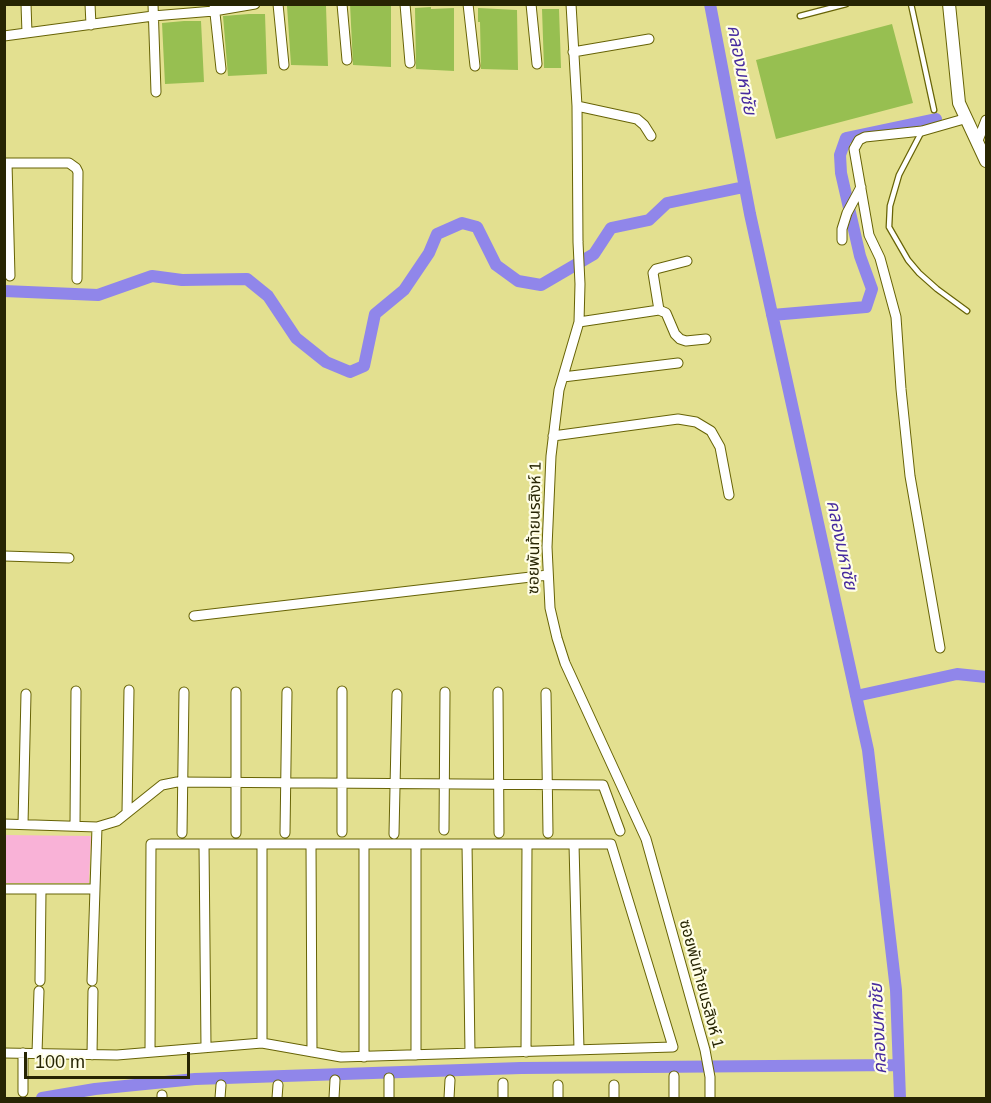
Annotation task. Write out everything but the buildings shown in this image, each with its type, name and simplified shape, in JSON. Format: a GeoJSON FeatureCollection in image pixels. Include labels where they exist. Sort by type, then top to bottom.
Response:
{"type":"FeatureCollection","features":[{"type":"Feature","properties":{"kind":"street"},"geometry":{"type":"LineString","coordinates":[[26,4],[27,33]]}},
{"type":"Feature","properties":{"kind":"street"},"geometry":{"type":"LineString","coordinates":[[90,4],[91,25]]}},
{"type":"Feature","properties":{"kind":"street"},"geometry":{"type":"LineString","coordinates":[[153,4],[156,92]]}},
{"type":"Feature","properties":{"kind":"street"},"geometry":{"type":"LineString","coordinates":[[4,36],[255,4]]}},
{"type":"Feature","properties":{"kind":"street"},"geometry":{"type":"LineString","coordinates":[[278,4],[284,65]]}},
{"type":"Feature","properties":{"kind":"street"},"geometry":{"type":"LineString","coordinates":[[342,4],[347,60]]}},
{"type":"Feature","properties":{"kind":"street"},"geometry":{"type":"LineString","coordinates":[[405,4],[410,63]]}},
{"type":"Feature","properties":{"kind":"street"},"geometry":{"type":"LineString","coordinates":[[468,4],[475,66]]}},
{"type":"Feature","properties":{"kind":"street"},"geometry":{"type":"LineString","coordinates":[[531,4],[537,64]]}},
{"type":"Feature","properties":{"kind":"street","name":"ซอยพันท้ายนรสิงห์ 1"},"geometry":{"type":"LineString","coordinates":[[571,4],[577,106],[579,322],[559,390],[551,456],[548,575],[550,608],[565,663],[646,839],[705,1050],[710,1077],[710,1098]]}},
{"type":"Feature","properties":{"kind":"street"},"geometry":{"type":"LineString","coordinates":[[949,4],[955,83],[959,103],[976,143],[987,161]]}},
{"type":"Feature","properties":{"kind":"street"},"geometry":{"type":"LineString","coordinates":[[214,8],[221,69]]}},
{"type":"Feature","properties":{"kind":"street"},"geometry":{"type":"LineString","coordinates":[[573,52],[650,39]]}},
{"type":"Feature","properties":{"kind":"street"},"geometry":{"type":"LineString","coordinates":[[577,106],[637,119],[651,136]]}},
{"type":"Feature","properties":{"kind":"street"},"geometry":{"type":"LineString","coordinates":[[940,648],[910,476],[901,389],[897,317],[880,258],[869,235],[854,149],[859,140],[865,137],[922,131],[964,118]]}},
{"type":"Feature","properties":{"kind":"street"},"geometry":{"type":"LineString","coordinates":[[976,143],[987,120]]}},
{"type":"Feature","properties":{"kind":"street"},"geometry":{"type":"LineString","coordinates":[[10,276],[6,163],[69,164],[78,172],[77,279]]}},
{"type":"Feature","properties":{"kind":"street"},"geometry":{"type":"LineString","coordinates":[[842,240],[842,228],[847,213],[862,187]]}},
{"type":"Feature","properties":{"kind":"street"},"geometry":{"type":"LineString","coordinates":[[659,310],[653,273],[656,269],[687,261]]}},
{"type":"Feature","properties":{"kind":"street"},"geometry":{"type":"LineString","coordinates":[[579,322],[659,310],[666,313],[675,334],[680,339],[686,341],[706,339]]}},
{"type":"Feature","properties":{"kind":"street"},"geometry":{"type":"LineString","coordinates":[[563,377],[678,363]]}},
{"type":"Feature","properties":{"kind":"street"},"geometry":{"type":"LineString","coordinates":[[554,435],[678,419],[696,422],[711,432],[720,447],[729,495]]}},
{"type":"Feature","properties":{"kind":"street"},"geometry":{"type":"LineString","coordinates":[[4,556],[69,558]]}},
{"type":"Feature","properties":{"kind":"street"},"geometry":{"type":"LineString","coordinates":[[194,616],[548,575]]}},
{"type":"Feature","properties":{"kind":"street"},"geometry":{"type":"LineString","coordinates":[[127,812],[129,690]]}},
{"type":"Feature","properties":{"kind":"street"},"geometry":{"type":"LineString","coordinates":[[75,826],[76,691]]}},
{"type":"Feature","properties":{"kind":"street"},"geometry":{"type":"LineString","coordinates":[[342,691],[342,832]]}},
{"type":"Feature","properties":{"kind":"street"},"geometry":{"type":"LineString","coordinates":[[182,833],[184,692]]}},
{"type":"Feature","properties":{"kind":"street"},"geometry":{"type":"LineString","coordinates":[[236,692],[236,833]]}},
{"type":"Feature","properties":{"kind":"street"},"geometry":{"type":"LineString","coordinates":[[285,833],[287,692]]}},
{"type":"Feature","properties":{"kind":"street"},"geometry":{"type":"LineString","coordinates":[[444,830],[445,692]]}},
{"type":"Feature","properties":{"kind":"street"},"geometry":{"type":"LineString","coordinates":[[498,692],[499,833]]}},
{"type":"Feature","properties":{"kind":"street"},"geometry":{"type":"LineString","coordinates":[[546,693],[548,833]]}},
{"type":"Feature","properties":{"kind":"street"},"geometry":{"type":"LineString","coordinates":[[23,824],[26,694]]}},
{"type":"Feature","properties":{"kind":"street"},"geometry":{"type":"LineString","coordinates":[[394,834],[397,694]]}},
{"type":"Feature","properties":{"kind":"street"},"geometry":{"type":"LineString","coordinates":[[4,824],[97,827],[117,820],[162,785],[183,782],[547,784],[603,785],[620,831]]}},
{"type":"Feature","properties":{"kind":"street"},"geometry":{"type":"LineString","coordinates":[[92,1055],[97,827]]}},
{"type":"Feature","properties":{"kind":"street"},"geometry":{"type":"LineString","coordinates":[[4,1053],[92,1055],[150,1052],[262,1043],[341,1057],[673,1047],[611,844],[151,844],[150,1052]]}},
{"type":"Feature","properties":{"kind":"street"},"geometry":{"type":"LineString","coordinates":[[204,844],[206,1047]]}},
{"type":"Feature","properties":{"kind":"street"},"geometry":{"type":"LineString","coordinates":[[262,844],[262,1043]]}},
{"type":"Feature","properties":{"kind":"street"},"geometry":{"type":"LineString","coordinates":[[311,844],[312,1052]]}},
{"type":"Feature","properties":{"kind":"street"},"geometry":{"type":"LineString","coordinates":[[364,844],[364,1057]]}},
{"type":"Feature","properties":{"kind":"street"},"geometry":{"type":"LineString","coordinates":[[416,844],[416,1055]]}},
{"type":"Feature","properties":{"kind":"street"},"geometry":{"type":"LineString","coordinates":[[467,844],[470,1053]]}},
{"type":"Feature","properties":{"kind":"street"},"geometry":{"type":"LineString","coordinates":[[526,1052],[527,844]]}},
{"type":"Feature","properties":{"kind":"street"},"geometry":{"type":"LineString","coordinates":[[574,844],[579,1050]]}},
{"type":"Feature","properties":{"kind":"street"},"geometry":{"type":"LineString","coordinates":[[4,890],[94,889]]}},
{"type":"Feature","properties":{"kind":"street"},"geometry":{"type":"LineString","coordinates":[[37,1053],[41,890]]}},
{"type":"Feature","properties":{"kind":"street"},"geometry":{"type":"LineString","coordinates":[[23,1053],[23,1092]]}},
{"type":"Feature","properties":{"kind":"street"},"geometry":{"type":"LineString","coordinates":[[674,1076],[674,1098]]}},
{"type":"Feature","properties":{"kind":"street"},"geometry":{"type":"LineString","coordinates":[[389,1078],[389,1098]]}},
{"type":"Feature","properties":{"kind":"street"},"geometry":{"type":"LineString","coordinates":[[334,1098],[335,1080]]}},
{"type":"Feature","properties":{"kind":"street"},"geometry":{"type":"LineString","coordinates":[[449,1098],[450,1080]]}},
{"type":"Feature","properties":{"kind":"street"},"geometry":{"type":"LineString","coordinates":[[503,1083],[503,1098]]}},
{"type":"Feature","properties":{"kind":"street"},"geometry":{"type":"LineString","coordinates":[[220,1085],[220,1098]]}},
{"type":"Feature","properties":{"kind":"street"},"geometry":{"type":"LineString","coordinates":[[277,1098],[278,1085]]}},
{"type":"Feature","properties":{"kind":"street"},"geometry":{"type":"LineString","coordinates":[[558,1085],[558,1098]]}},
{"type":"Feature","properties":{"kind":"street"},"geometry":{"type":"LineString","coordinates":[[614,1085],[614,1098]]}},
{"type":"Feature","properties":{"kind":"lane"},"geometry":{"type":"LineString","coordinates":[[800,16],[846,4]]}},
{"type":"Feature","properties":{"kind":"lane"},"geometry":{"type":"LineString","coordinates":[[911,4],[934,110]]}},
{"type":"Feature","properties":{"kind":"lane"},"geometry":{"type":"LineString","coordinates":[[922,131],[899,175],[890,207],[889,227],[908,260],[919,273],[936,289],[967,311]]}},
{"type":"Feature","properties":{"kind":"shaded area"},"geometry":{"type":"Polygon","coordinates":[[[5,835],[91,836],[89,883],[5,883],[5,835]]]}},
{"type":"Feature","properties":{"kind":"waterway","name":"คลองมหาชัย"},"geometry":{"type":"LineString","coordinates":[[710,4],[750,214],[868,750],[896,990],[900,1098]]}},
{"type":"Feature","properties":{"kind":"waterway"},"geometry":{"type":"LineString","coordinates":[[772,315],[866,307],[872,289],[860,256],[841,173],[840,155],[846,138],[936,119]]}},
{"type":"Feature","properties":{"kind":"waterway"},"geometry":{"type":"LineString","coordinates":[[4,291],[98,295],[152,276],[182,280],[247,279],[268,296],[296,338],[326,362],[350,372],[364,366],[375,314],[404,290],[429,253],[437,234],[462,223],[477,227],[496,265],[518,281],[541,285],[594,254],[611,228],[649,220],[667,203],[744,187]]}},
{"type":"Feature","properties":{"kind":"waterway"},"geometry":{"type":"LineString","coordinates":[[856,696],[957,674],[986,677]]}},
{"type":"Feature","properties":{"kind":"waterway"},"geometry":{"type":"LineString","coordinates":[[42,1098],[95,1089],[195,1079],[521,1068],[898,1065]]}}]}
